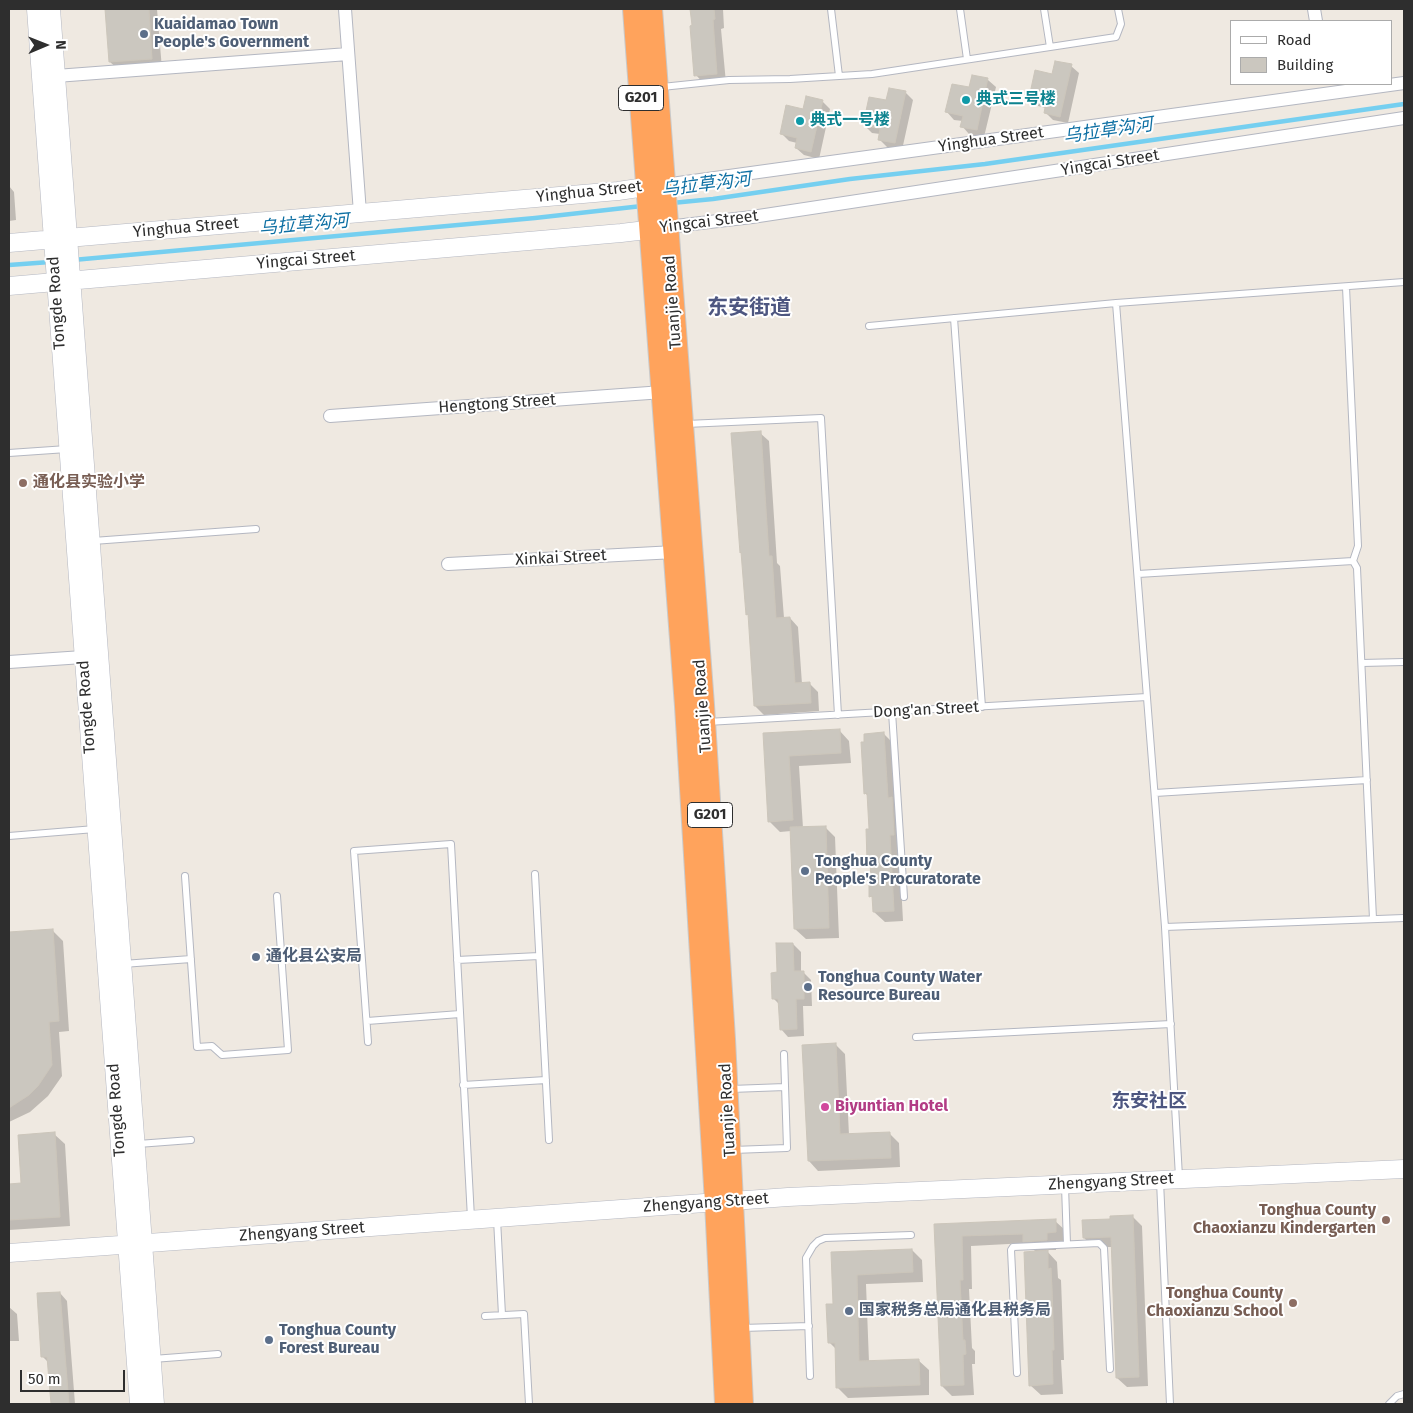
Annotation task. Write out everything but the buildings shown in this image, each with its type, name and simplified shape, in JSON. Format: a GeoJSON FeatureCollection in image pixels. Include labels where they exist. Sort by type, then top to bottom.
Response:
{"type":"FeatureCollection","features":[{"type":"Feature","properties":{"kind":"highway","name":"Tuanjie Road"},"geometry":{"type":"LineString","coordinates":[[634,9],[656,186],[659,228],[682,424],[704,722],[730,1150],[724,1202],[726,1404]]}},
{"type":"Feature","properties":{"kind":"highway","name":"Tuanjie Road"},"geometry":{"type":"LineString","coordinates":[[651,9],[657,88],[656,186]]}},
{"type":"Feature","properties":{"kind":"highway","name":"Tuanjie Road"},"geometry":{"type":"LineString","coordinates":[[659,228],[663,392],[702,964],[724,1202],[739,1328],[742,1404]]}},
{"type":"Feature","properties":{"kind":"main road","name":"Tongde Road"},"geometry":{"type":"LineString","coordinates":[[36,9],[61,245]]}},
{"type":"Feature","properties":{"kind":"main road","name":"Tongde Road"},"geometry":{"type":"LineString","coordinates":[[51,9],[56,76],[68,449],[83,657],[96,829],[135,1243],[152,1359],[155,1404]]}},
{"type":"Feature","properties":{"kind":"main road","name":"Yinghua Street"},"geometry":{"type":"LineString","coordinates":[[9,243],[61,245],[360,213],[618,191],[656,186]]}},
{"type":"Feature","properties":{"kind":"main road","name":"Yingcai Street"},"geometry":{"type":"LineString","coordinates":[[9,286],[63,276],[659,228]]}},
{"type":"Feature","properties":{"kind":"main road","name":"Tongde Road"},"geometry":{"type":"LineString","coordinates":[[63,276],[91,542],[136,1144],[135,1243],[139,1404]]}},
{"type":"Feature","properties":{"kind":"main road","name":"Zhengyang Street"},"geometry":{"type":"LineString","coordinates":[[9,1252],[788,1197],[1404,1169]]}},
{"type":"Feature","properties":{"kind":"street"},"geometry":{"type":"LineString","coordinates":[[345,9],[360,213]]}},
{"type":"Feature","properties":{"kind":"street"},"geometry":{"type":"LineString","coordinates":[[56,76],[348,54]]}},
{"type":"Feature","properties":{"kind":"street","name":"Yinghua Street"},"geometry":{"type":"LineString","coordinates":[[656,186],[1326,88],[1365,85]]}},
{"type":"Feature","properties":{"kind":"street","name":"Yingcai Street"},"geometry":{"type":"LineString","coordinates":[[659,228],[752,217],[1404,118]]}},
{"type":"Feature","properties":{"kind":"street","name":"Hengtong Street"},"geometry":{"type":"LineString","coordinates":[[330,416],[663,392]]}},
{"type":"Feature","properties":{"kind":"street","name":"Xinkai Street"},"geometry":{"type":"LineString","coordinates":[[448,564],[675,552]]}},
{"type":"Feature","properties":{"kind":"street"},"geometry":{"type":"LineString","coordinates":[[9,662],[83,657]]}},
{"type":"Feature","properties":{"kind":"lane"},"geometry":{"type":"LineString","coordinates":[[831,9],[839,76]]}},
{"type":"Feature","properties":{"kind":"lane"},"geometry":{"type":"LineString","coordinates":[[960,9],[967,59]]}},
{"type":"Feature","properties":{"kind":"lane"},"geometry":{"type":"LineString","coordinates":[[1044,9],[1050,47]]}},
{"type":"Feature","properties":{"kind":"lane"},"geometry":{"type":"LineString","coordinates":[[657,88],[728,80],[872,74],[1116,36],[1121,24],[1118,9]]}},
{"type":"Feature","properties":{"kind":"lane"},"geometry":{"type":"LineString","coordinates":[[869,326],[1116,303],[1404,282]]}},
{"type":"Feature","properties":{"kind":"lane"},"geometry":{"type":"LineString","coordinates":[[1346,287],[1358,546],[1353,561],[1357,568],[1373,919]]}},
{"type":"Feature","properties":{"kind":"lane"},"geometry":{"type":"LineString","coordinates":[[1116,303],[1165,927],[1180,1179]]}},
{"type":"Feature","properties":{"kind":"lane"},"geometry":{"type":"LineString","coordinates":[[954,318],[982,706]]}},
{"type":"Feature","properties":{"kind":"lane"},"geometry":{"type":"LineString","coordinates":[[682,424],[822,418],[838,715]]}},
{"type":"Feature","properties":{"kind":"lane"},"geometry":{"type":"LineString","coordinates":[[9,453],[68,449]]}},
{"type":"Feature","properties":{"kind":"lane"},"geometry":{"type":"LineString","coordinates":[[91,542],[256,529]]}},
{"type":"Feature","properties":{"kind":"lane"},"geometry":{"type":"LineString","coordinates":[[1138,574],[1353,561]]}},
{"type":"Feature","properties":{"kind":"lane"},"geometry":{"type":"LineString","coordinates":[[1362,663],[1404,662]]}},
{"type":"Feature","properties":{"kind":"lane","name":"Dong'an Street"},"geometry":{"type":"LineString","coordinates":[[704,722],[1147,697]]}},
{"type":"Feature","properties":{"kind":"lane"},"geometry":{"type":"LineString","coordinates":[[892,712],[904,897]]}},
{"type":"Feature","properties":{"kind":"lane"},"geometry":{"type":"LineString","coordinates":[[1155,793],[1367,780]]}},
{"type":"Feature","properties":{"kind":"lane"},"geometry":{"type":"LineString","coordinates":[[9,836],[96,829]]}},
{"type":"Feature","properties":{"kind":"lane"},"geometry":{"type":"LineString","coordinates":[[368,1042],[354,851],[450,844],[471,1220]]}},
{"type":"Feature","properties":{"kind":"lane"},"geometry":{"type":"LineString","coordinates":[[535,874],[549,1140]]}},
{"type":"Feature","properties":{"kind":"lane"},"geometry":{"type":"LineString","coordinates":[[186,876],[197,1047],[212,1046],[222,1055],[288,1050],[277,896]]}},
{"type":"Feature","properties":{"kind":"lane"},"geometry":{"type":"LineString","coordinates":[[1165,927],[1404,918]]}},
{"type":"Feature","properties":{"kind":"lane"},"geometry":{"type":"LineString","coordinates":[[457,960],[539,956]]}},
{"type":"Feature","properties":{"kind":"lane"},"geometry":{"type":"LineString","coordinates":[[122,964],[191,959]]}},
{"type":"Feature","properties":{"kind":"lane"},"geometry":{"type":"LineString","coordinates":[[367,1021],[460,1014]]}},
{"type":"Feature","properties":{"kind":"lane"},"geometry":{"type":"LineString","coordinates":[[916,1037],[1171,1024]]}},
{"type":"Feature","properties":{"kind":"lane"},"geometry":{"type":"LineString","coordinates":[[730,1150],[787,1148],[784,1054]]}},
{"type":"Feature","properties":{"kind":"lane"},"geometry":{"type":"LineString","coordinates":[[463,1085],[546,1080]]}},
{"type":"Feature","properties":{"kind":"lane"},"geometry":{"type":"LineString","coordinates":[[726,1089],[785,1087]]}},
{"type":"Feature","properties":{"kind":"lane"},"geometry":{"type":"LineString","coordinates":[[136,1144],[191,1140]]}},
{"type":"Feature","properties":{"kind":"lane"},"geometry":{"type":"LineString","coordinates":[[1160,1180],[1170,1404]]}},
{"type":"Feature","properties":{"kind":"lane"},"geometry":{"type":"LineString","coordinates":[[1065,1185],[1067,1244]]}},
{"type":"Feature","properties":{"kind":"lane"},"geometry":{"type":"LineString","coordinates":[[497,1218],[502,1315]]}},
{"type":"Feature","properties":{"kind":"lane"},"geometry":{"type":"LineString","coordinates":[[810,1376],[806,1258],[812,1246],[825,1238],[911,1235]]}},
{"type":"Feature","properties":{"kind":"lane"},"geometry":{"type":"LineString","coordinates":[[1017,1373],[1011,1250],[1013,1247],[1067,1244],[1099,1243],[1104,1248],[1110,1369]]}},
{"type":"Feature","properties":{"kind":"lane"},"geometry":{"type":"LineString","coordinates":[[485,1316],[524,1314],[528,1404]]}},
{"type":"Feature","properties":{"kind":"lane"},"geometry":{"type":"LineString","coordinates":[[739,1328],[808,1326]]}},
{"type":"Feature","properties":{"kind":"lane"},"geometry":{"type":"LineString","coordinates":[[152,1359],[218,1354]]}},
{"type":"Feature","properties":{"kind":"lane"},"geometry":{"type":"LineString","coordinates":[[1389,1404],[1397,1396],[1404,1394]]}},
{"type":"Feature","properties":{"kind":"waterway","name":"乌拉草沟河"},"geometry":{"type":"LineString","coordinates":[[672,203],[713,199],[850,179],[985,164],[1404,104]]}},
{"type":"Feature","properties":{"kind":"waterway","name":"乌拉草沟河"},"geometry":{"type":"LineString","coordinates":[[73,260],[535,218],[642,206]]}},
{"type":"Feature","properties":{"kind":"waterway","name":"乌拉草沟河"},"geometry":{"type":"LineString","coordinates":[[9,265],[50,262]]}},
{"type":"Feature","properties":{"kind":"place","name":"Kuaidamao Town People's Government"},"geometry":{"type":"Point","coordinates":[144,34]}},
{"type":"Feature","properties":{"kind":"place","name":"典式三号楼"},"geometry":{"type":"Point","coordinates":[966,100]}},
{"type":"Feature","properties":{"kind":"place","name":"典式一号楼"},"geometry":{"type":"Point","coordinates":[800,121]}},
{"type":"Feature","properties":{"kind":"place","name":"通化县实验小学"},"geometry":{"type":"Point","coordinates":[23,483]}},
{"type":"Feature","properties":{"kind":"place","name":"Tonghua County People's Procuratorate"},"geometry":{"type":"Point","coordinates":[805,871]}},
{"type":"Feature","properties":{"kind":"place","name":"通化县公安局"},"geometry":{"type":"Point","coordinates":[256,957]}},
{"type":"Feature","properties":{"kind":"place","name":"Tonghua County Water Resource Bureau"},"geometry":{"type":"Point","coordinates":[808,987]}},
{"type":"Feature","properties":{"kind":"place","name":"Biyuntian Hotel"},"geometry":{"type":"Point","coordinates":[825,1107]}},
{"type":"Feature","properties":{"kind":"place","name":"Tonghua County Chaoxianzu Kindergarten"},"geometry":{"type":"Point","coordinates":[1386,1220]}},
{"type":"Feature","properties":{"kind":"place","name":"Tonghua County Chaoxianzu School"},"geometry":{"type":"Point","coordinates":[1293,1303]}},
{"type":"Feature","properties":{"kind":"place","name":"国家税务总局通化县税务局"},"geometry":{"type":"Point","coordinates":[849,1311]}},
{"type":"Feature","properties":{"kind":"place","name":"Tonghua County Forest Bureau"},"geometry":{"type":"Point","coordinates":[269,1340]}},
{"type":"Feature","properties":{"kind":"district","name":"东安街道"},"geometry":{"type":"Point","coordinates":[749,308]}},
{"type":"Feature","properties":{"kind":"district","name":"东安社区"},"geometry":{"type":"Point","coordinates":[1149,1102]}}]}
